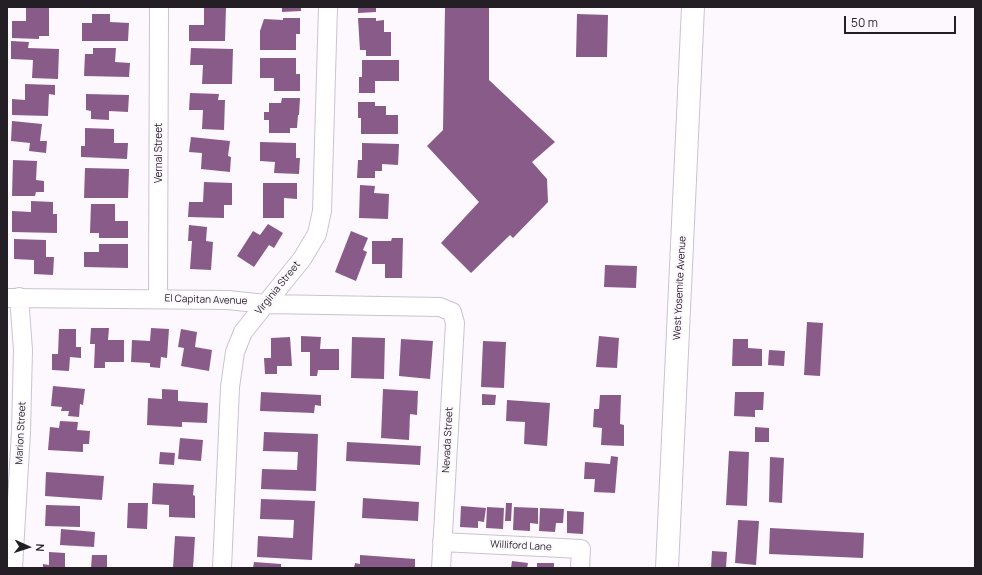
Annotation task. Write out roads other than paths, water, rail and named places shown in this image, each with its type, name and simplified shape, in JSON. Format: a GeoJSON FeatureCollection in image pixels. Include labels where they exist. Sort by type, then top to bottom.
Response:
{"type":"FeatureCollection","features":[{"type":"Feature","properties":{"kind":"main road","name":"West Yosemite Avenue"},"geometry":{"type":"LineString","coordinates":[[667,568],[693,7]]}},
{"type":"Feature","properties":{"kind":"street","name":"Vernal Street"},"geometry":{"type":"LineString","coordinates":[[158,298],[159,7]]}},
{"type":"Feature","properties":{"kind":"street","name":"Virginia Street"},"geometry":{"type":"LineString","coordinates":[[222,568],[230,387],[235,352],[243,332],[302,260],[318,234],[322,212],[328,7]]}},
{"type":"Feature","properties":{"kind":"street","name":"El Capitan Avenue"},"geometry":{"type":"LineString","coordinates":[[13,298],[158,298],[228,300],[266,304],[440,307],[452,312]]}},
{"type":"Feature","properties":{"kind":"street","name":"Marion Street"},"geometry":{"type":"LineString","coordinates":[[13,298],[23,350],[22,432],[13,568]]}},
{"type":"Feature","properties":{"kind":"street","name":"Nevada Street"},"geometry":{"type":"LineString","coordinates":[[441,568],[455,323],[452,312]]}},
{"type":"Feature","properties":{"kind":"street","name":"Williford Lane"},"geometry":{"type":"LineString","coordinates":[[442,542],[581,549],[580,568]]}}]}
